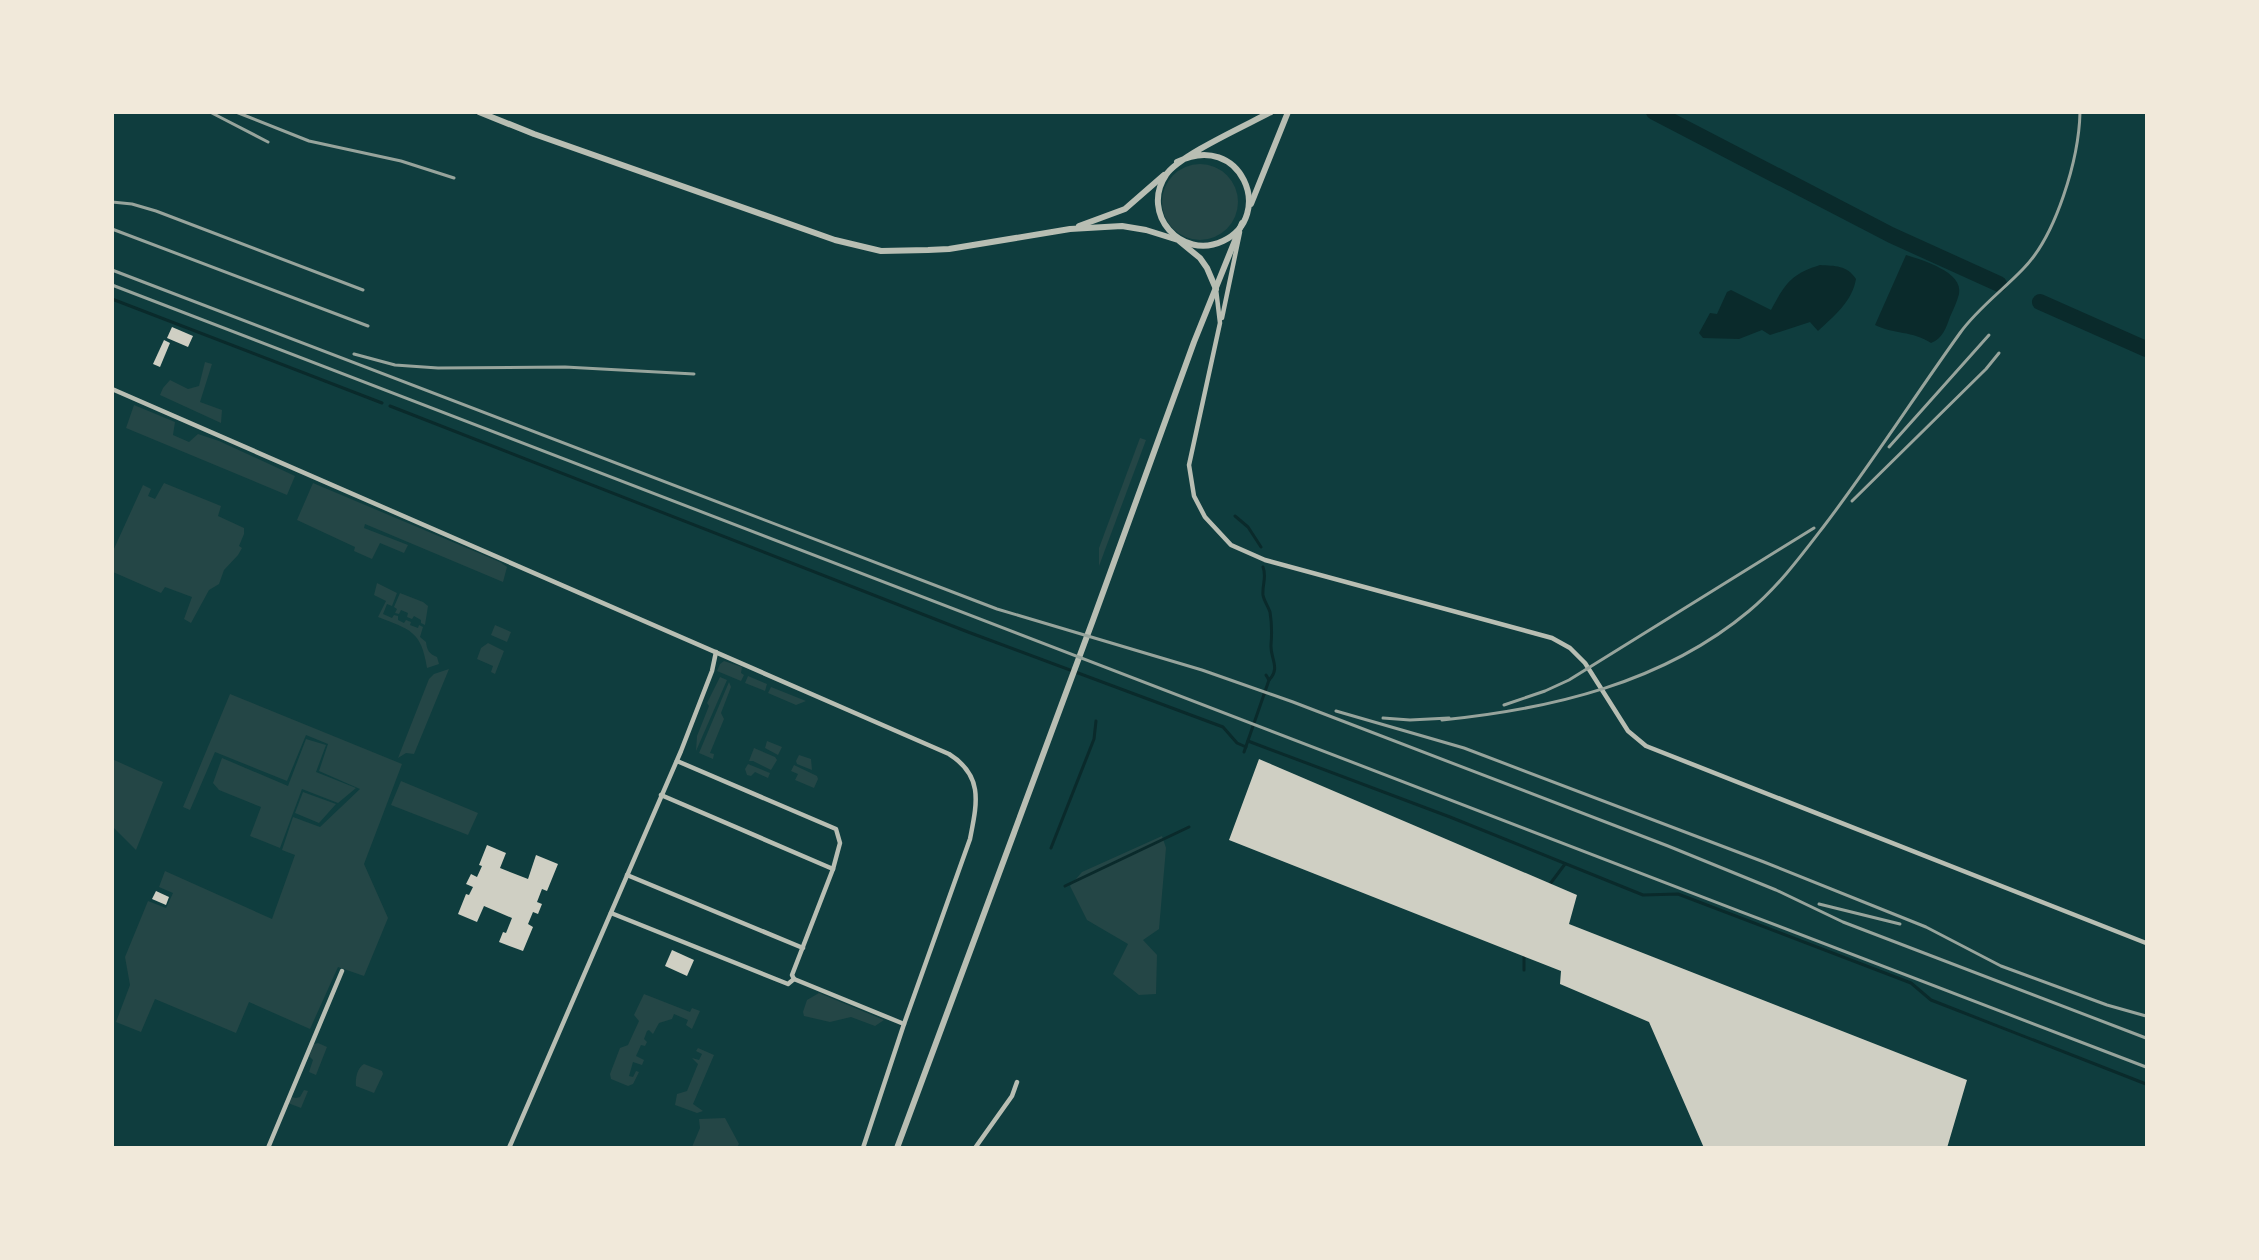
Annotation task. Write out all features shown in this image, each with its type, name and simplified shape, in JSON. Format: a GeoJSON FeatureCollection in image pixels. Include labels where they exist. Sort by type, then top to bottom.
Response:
{"type":"FeatureCollection","features":[{"type":"Feature","properties":{"kind":"street"},"geometry":{"type":"LineString","coordinates":[[478,112],[534,134],[835,240],[881,251],[949,249],[1070,229],[1122,226],[1146,230],[1195,245],[1213,244],[1229,237],[1242,223]]}},
{"type":"Feature","properties":{"kind":"street"},"geometry":{"type":"LineString","coordinates":[[1070,229],[1125,208],[1177,162],[1270,112]]}},
{"type":"Feature","properties":{"kind":"street"},"geometry":{"type":"LineString","coordinates":[[897,1148],[1194,342],[1288,112]]}},
{"type":"Feature","properties":{"kind":"street"},"geometry":{"type":"LineString","coordinates":[[1177,162],[1202,154],[1228,161],[1241,174],[1245,182],[1249,199],[1246,216]]}},
{"type":"Feature","properties":{"kind":"street"},"geometry":{"type":"LineString","coordinates":[[1171,168],[1161,183],[1158,201],[1162,218],[1178,240],[1200,258],[1207,268],[1216,289],[1220,323]]}},
{"type":"Feature","properties":{"kind":"street"},"geometry":{"type":"LineString","coordinates":[[1242,223],[1189,465],[1194,496],[1205,517],[1231,545],[1264,560],[1552,638],[1570,648],[1585,663],[1628,731],[1646,746],[2146,943]]}},
{"type":"Feature","properties":{"kind":"street"},"geometry":{"type":"LineString","coordinates":[[113,391],[716,652],[949,754],[961,762],[969,771],[976,790],[975,816],[970,838],[863,1148]]}},
{"type":"Feature","properties":{"kind":"street"},"geometry":{"type":"LineString","coordinates":[[508,1148],[662,795],[712,671],[716,652]]}},
{"type":"Feature","properties":{"kind":"street"},"geometry":{"type":"LineString","coordinates":[[676,760],[836,829],[840,843],[792,975],[794,979]]}},
{"type":"Feature","properties":{"kind":"street"},"geometry":{"type":"LineString","coordinates":[[662,795],[832,869]]}},
{"type":"Feature","properties":{"kind":"street"},"geometry":{"type":"LineString","coordinates":[[627,875],[803,948]]}},
{"type":"Feature","properties":{"kind":"street"},"geometry":{"type":"LineString","coordinates":[[611,913],[788,984],[794,979]]}},
{"type":"Feature","properties":{"kind":"street"},"geometry":{"type":"LineString","coordinates":[[268,1148],[342,971]]}},
{"type":"Feature","properties":{"kind":"street"},"geometry":{"type":"LineString","coordinates":[[794,979],[904,1024]]}},
{"type":"Feature","properties":{"kind":"street"},"geometry":{"type":"LineString","coordinates":[[975,1148],[1012,1096],[1017,1082]]}},
{"type":"Feature","properties":{"kind":"shaded area"},"geometry":{"type":"Polygon","coordinates":[[[1200,164],[1214,167],[1227,175],[1235,188],[1238,202],[1235,216],[1227,229],[1214,237],[1200,240],[1186,237],[1173,229],[1165,216],[1162,202],[1165,188],[1173,175],[1186,167],[1200,164]]]}},
{"type":"Feature","properties":{"kind":"shaded area"},"geometry":{"type":"Polygon","coordinates":[[[1906,255],[1949,273],[1959,286],[1959,294],[1945,329],[1931,343],[1917,336],[1875,325],[1906,255]]]}},
{"type":"Feature","properties":{"kind":"shaded area"},"geometry":{"type":"Polygon","coordinates":[[[1820,265],[1845,269],[1856,279],[1846,302],[1818,331],[1810,322],[1770,335],[1762,330],[1739,339],[1703,338],[1699,333],[1710,313],[1717,314],[1727,292],[1731,290],[1771,310],[1780,293],[1795,276],[1820,265]]]}},
{"type":"Feature","properties":{"kind":"shaded area"},"geometry":{"type":"Polygon","coordinates":[[[205,362],[212,364],[200,402],[222,410],[221,423],[160,395],[170,380],[188,389],[199,386],[205,362]]]}},
{"type":"Feature","properties":{"kind":"shaded area"},"geometry":{"type":"Polygon","coordinates":[[[134,405],[175,422],[173,435],[189,442],[198,434],[219,441],[295,476],[287,495],[126,428],[134,405]]]}},
{"type":"Feature","properties":{"kind":"shaded area"},"geometry":{"type":"Polygon","coordinates":[[[1140,438],[1146,440],[1099,566],[1099,548],[1140,438]]]}},
{"type":"Feature","properties":{"kind":"shaded area"},"geometry":{"type":"Polygon","coordinates":[[[164,483],[221,506],[218,516],[244,528],[239,546],[242,548],[224,570],[219,584],[209,590],[191,623],[184,619],[192,597],[165,587],[161,593],[113,572],[113,551],[143,485],[151,489],[148,496],[155,499],[164,483]]]}},
{"type":"Feature","properties":{"kind":"shaded area"},"geometry":{"type":"Polygon","coordinates":[[[313,483],[500,562],[507,567],[503,582],[365,524],[364,528],[408,545],[404,553],[380,543],[372,559],[354,551],[355,547],[297,520],[313,483]]]}},
{"type":"Feature","properties":{"kind":"shaded area"},"geometry":{"type":"Polygon","coordinates":[[[377,583],[397,593],[392,606],[387,604],[383,614],[392,618],[394,615],[398,616],[398,620],[404,623],[406,620],[411,622],[410,625],[423,627],[420,637],[426,642],[430,653],[437,657],[439,664],[427,668],[421,646],[412,633],[378,617],[386,601],[374,595],[377,583]]]}},
{"type":"Feature","properties":{"kind":"shaded area"},"geometry":{"type":"Polygon","coordinates":[[[400,593],[428,606],[425,625],[414,616],[412,619],[407,617],[408,613],[401,610],[399,614],[395,613],[397,609],[394,607],[400,593]]]}},
{"type":"Feature","properties":{"kind":"shaded area"},"geometry":{"type":"Polygon","coordinates":[[[495,625],[511,632],[507,642],[491,635],[495,625]]]}},
{"type":"Feature","properties":{"kind":"shaded area"},"geometry":{"type":"Polygon","coordinates":[[[488,643],[504,651],[495,674],[491,672],[493,666],[477,659],[481,648],[488,643]]]}},
{"type":"Feature","properties":{"kind":"shaded area"},"geometry":{"type":"Polygon","coordinates":[[[724,661],[742,667],[741,673],[744,675],[741,681],[717,671],[724,661]]]}},
{"type":"Feature","properties":{"kind":"shaded area"},"geometry":{"type":"Polygon","coordinates":[[[449,669],[414,754],[406,753],[398,758],[429,679],[434,674],[449,669]]]}},
{"type":"Feature","properties":{"kind":"shaded area"},"geometry":{"type":"Polygon","coordinates":[[[748,676],[767,684],[765,691],[745,683],[748,676]]]}},
{"type":"Feature","properties":{"kind":"shaded area"},"geometry":{"type":"Polygon","coordinates":[[[720,677],[727,680],[696,751],[697,736],[709,706],[707,703],[720,677]]]}},
{"type":"Feature","properties":{"kind":"shaded area"},"geometry":{"type":"Polygon","coordinates":[[[729,682],[731,687],[721,713],[724,719],[710,753],[714,754],[713,759],[699,753],[729,682]]]}},
{"type":"Feature","properties":{"kind":"shaded area"},"geometry":{"type":"Polygon","coordinates":[[[771,687],[806,701],[796,705],[768,693],[771,687]]]}},
{"type":"Feature","properties":{"kind":"shaded area"},"geometry":{"type":"Polygon","coordinates":[[[230,694],[402,764],[364,864],[388,918],[364,976],[338,967],[310,1029],[249,1002],[236,1033],[155,999],[141,1032],[116,1022],[130,985],[125,957],[148,901],[166,908],[173,893],[159,887],[165,871],[272,919],[295,855],[282,850],[293,817],[320,827],[360,789],[319,771],[328,744],[306,735],[287,781],[215,752],[190,810],[183,807],[230,694]]]}},
{"type":"Feature","properties":{"kind":"shaded area"},"geometry":{"type":"Polygon","coordinates":[[[306,739],[326,745],[316,772],[356,788],[338,803],[302,789],[280,848],[250,836],[261,807],[219,790],[213,783],[222,758],[288,786],[306,739]]]}},
{"type":"Feature","properties":{"kind":"shaded area"},"geometry":{"type":"Polygon","coordinates":[[[767,741],[782,747],[778,755],[765,748],[767,741]]]}},
{"type":"Feature","properties":{"kind":"shaded area"},"geometry":{"type":"Polygon","coordinates":[[[754,748],[775,757],[777,760],[771,770],[749,761],[754,748]]]}},
{"type":"Feature","properties":{"kind":"shaded area"},"geometry":{"type":"Polygon","coordinates":[[[799,755],[811,759],[812,770],[797,764],[799,755]]]}},
{"type":"Feature","properties":{"kind":"shaded area"},"geometry":{"type":"Polygon","coordinates":[[[112,759],[163,782],[136,850],[113,827],[112,759]]]}},
{"type":"Feature","properties":{"kind":"shaded area"},"geometry":{"type":"Polygon","coordinates":[[[748,764],[770,773],[768,778],[755,772],[751,776],[747,775],[745,769],[748,764]]]}},
{"type":"Feature","properties":{"kind":"shaded area"},"geometry":{"type":"Polygon","coordinates":[[[794,765],[817,776],[814,788],[795,780],[798,774],[791,771],[794,765]]]}},
{"type":"Feature","properties":{"kind":"shaded area"},"geometry":{"type":"Polygon","coordinates":[[[401,781],[478,813],[468,835],[391,805],[401,781]]]}},
{"type":"Feature","properties":{"kind":"shaded area"},"geometry":{"type":"Polygon","coordinates":[[[303,792],[336,804],[319,823],[295,813],[303,792]]]}},
{"type":"Feature","properties":{"kind":"shaded area"},"geometry":{"type":"Polygon","coordinates":[[[1162,836],[1166,848],[1159,929],[1143,940],[1157,955],[1156,994],[1139,995],[1113,974],[1128,944],[1087,920],[1070,886],[1082,872],[1162,836]]]}},
{"type":"Feature","properties":{"kind":"shaded area"},"geometry":{"type":"Polygon","coordinates":[[[819,993],[884,1020],[875,1026],[851,1017],[830,1022],[804,1016],[807,1000],[819,993]]]}},
{"type":"Feature","properties":{"kind":"shaded area"},"geometry":{"type":"Polygon","coordinates":[[[644,994],[690,1012],[692,1008],[700,1011],[692,1029],[686,1025],[688,1020],[674,1014],[672,1019],[659,1023],[653,1034],[647,1031],[644,1039],[647,1042],[645,1046],[641,1045],[636,1056],[644,1060],[642,1065],[633,1062],[629,1076],[633,1077],[636,1071],[639,1072],[633,1084],[628,1086],[611,1079],[610,1074],[620,1048],[628,1045],[639,1021],[634,1015],[644,994]]]}},
{"type":"Feature","properties":{"kind":"shaded area"},"geometry":{"type":"Polygon","coordinates":[[[318,1043],[327,1047],[316,1075],[309,1072],[313,1060],[309,1056],[314,1044],[318,1043]]]}},
{"type":"Feature","properties":{"kind":"shaded area"},"geometry":{"type":"Polygon","coordinates":[[[698,1048],[714,1055],[693,1104],[703,1111],[697,1113],[675,1105],[677,1094],[687,1091],[698,1064],[692,1058],[699,1060],[702,1054],[696,1051],[698,1048]]]}},
{"type":"Feature","properties":{"kind":"shaded area"},"geometry":{"type":"Polygon","coordinates":[[[364,1064],[382,1071],[383,1074],[374,1093],[356,1086],[357,1074],[364,1064]]]}},
{"type":"Feature","properties":{"kind":"shaded area"},"geometry":{"type":"Polygon","coordinates":[[[304,1090],[308,1091],[301,1108],[288,1103],[291,1097],[300,1097],[304,1090]]]}},
{"type":"Feature","properties":{"kind":"shaded area"},"geometry":{"type":"Polygon","coordinates":[[[725,1118],[739,1144],[737,1147],[692,1147],[700,1128],[699,1119],[725,1118]]]}},
{"type":"Feature","properties":{"kind":"building"},"geometry":{"type":"Polygon","coordinates":[[[172,327],[193,336],[188,347],[167,338],[172,327]]]}},
{"type":"Feature","properties":{"kind":"building"},"geometry":{"type":"Polygon","coordinates":[[[164,340],[170,343],[160,367],[153,364],[164,340]]]}},
{"type":"Feature","properties":{"kind":"building"},"geometry":{"type":"Polygon","coordinates":[[[1259,759],[1577,895],[1569,924],[1967,1080],[1947,1148],[1704,1148],[1649,1022],[1560,984],[1561,971],[1229,840],[1259,759]]]}},
{"type":"Feature","properties":{"kind":"building"},"geometry":{"type":"Polygon","coordinates":[[[487,845],[506,853],[500,868],[528,879],[536,855],[558,864],[547,891],[542,889],[537,902],[542,904],[538,914],[533,912],[528,924],[533,927],[523,951],[499,942],[503,932],[506,933],[512,918],[484,906],[477,922],[458,914],[466,894],[469,895],[473,887],[466,884],[471,874],[477,877],[487,845]]]}},
{"type":"Feature","properties":{"kind":"building"},"geometry":{"type":"Polygon","coordinates":[[[156,891],[169,897],[166,905],[152,899],[156,891]]]}},
{"type":"Feature","properties":{"kind":"building"},"geometry":{"type":"Polygon","coordinates":[[[672,950],[694,960],[687,976],[665,966],[672,950]]]}},
{"type":"Feature","properties":{"kind":"waterway"},"geometry":{"type":"LineString","coordinates":[[1654,112],[1891,235],[1999,284]]}},
{"type":"Feature","properties":{"kind":"waterway"},"geometry":{"type":"LineString","coordinates":[[112,299],[382,403]]}},
{"type":"Feature","properties":{"kind":"waterway"},"geometry":{"type":"LineString","coordinates":[[2040,302],[2146,349]]}},
{"type":"Feature","properties":{"kind":"waterway"},"geometry":{"type":"LineString","coordinates":[[390,406],[968,632],[1223,727],[1237,743],[1246,747]]}},
{"type":"Feature","properties":{"kind":"waterway"},"geometry":{"type":"LineString","coordinates":[[1235,516],[1248,527],[1261,547]]}},
{"type":"Feature","properties":{"kind":"waterway"},"geometry":{"type":"LineString","coordinates":[[1263,567],[1265,574],[1263,595],[1270,612],[1271,650],[1275,667],[1269,680]]}},
{"type":"Feature","properties":{"kind":"waterway"},"geometry":{"type":"LineString","coordinates":[[1244,752],[1269,680],[1266,675]]}},
{"type":"Feature","properties":{"kind":"waterway"},"geometry":{"type":"LineString","coordinates":[[1051,848],[1094,739],[1096,721]]}},
{"type":"Feature","properties":{"kind":"waterway"},"geometry":{"type":"LineString","coordinates":[[1248,741],[1450,817],[1643,895],[1678,894],[1911,983],[1931,1000],[2146,1084]]}},
{"type":"Feature","properties":{"kind":"waterway"},"geometry":{"type":"LineString","coordinates":[[1065,886],[1189,827]]}},
{"type":"Feature","properties":{"kind":"waterway"},"geometry":{"type":"LineString","coordinates":[[1550,884],[1565,864]]}},
{"type":"Feature","properties":{"kind":"waterway"},"geometry":{"type":"LineString","coordinates":[[1524,957],[1524,970]]}},
{"type":"Feature","properties":{"kind":"railway"},"geometry":{"type":"LineString","coordinates":[[210,112],[268,142]]}},
{"type":"Feature","properties":{"kind":"railway"},"geometry":{"type":"LineString","coordinates":[[236,112],[309,141],[401,161],[454,178]]}},
{"type":"Feature","properties":{"kind":"railway"},"geometry":{"type":"LineString","coordinates":[[1442,720],[1564,700],[1643,674],[1680,657],[1716,636],[1760,602],[1789,571],[1842,502],[1967,324],[2035,255],[2046,237],[2064,196],[2075,152],[2080,112]]}},
{"type":"Feature","properties":{"kind":"railway"},"geometry":{"type":"LineString","coordinates":[[112,202],[132,204],[156,211],[363,290]]}},
{"type":"Feature","properties":{"kind":"railway"},"geometry":{"type":"LineString","coordinates":[[112,229],[368,326]]}},
{"type":"Feature","properties":{"kind":"railway"},"geometry":{"type":"LineString","coordinates":[[112,270],[997,609],[1202,670],[1293,702],[1668,846],[1776,890],[1843,922],[2146,1038]]}},
{"type":"Feature","properties":{"kind":"railway"},"geometry":{"type":"LineString","coordinates":[[112,285],[2146,1067]]}},
{"type":"Feature","properties":{"kind":"railway"},"geometry":{"type":"LineString","coordinates":[[1889,447],[1989,335]]}},
{"type":"Feature","properties":{"kind":"railway"},"geometry":{"type":"LineString","coordinates":[[1852,501],[1986,369],[1999,353]]}},
{"type":"Feature","properties":{"kind":"railway"},"geometry":{"type":"LineString","coordinates":[[354,354],[395,365],[438,368],[565,367],[694,374]]}},
{"type":"Feature","properties":{"kind":"railway"},"geometry":{"type":"LineString","coordinates":[[1504,705],[1569,680],[1814,528]]}},
{"type":"Feature","properties":{"kind":"railway"},"geometry":{"type":"LineString","coordinates":[[1336,711],[1464,748],[1764,862],[1926,927],[2001,966],[2107,1005],[2146,1016]]}},
{"type":"Feature","properties":{"kind":"railway"},"geometry":{"type":"LineString","coordinates":[[1383,718],[1410,720],[1449,718]]}},
{"type":"Feature","properties":{"kind":"railway"},"geometry":{"type":"LineString","coordinates":[[1819,904],[1900,924]]}}]}
